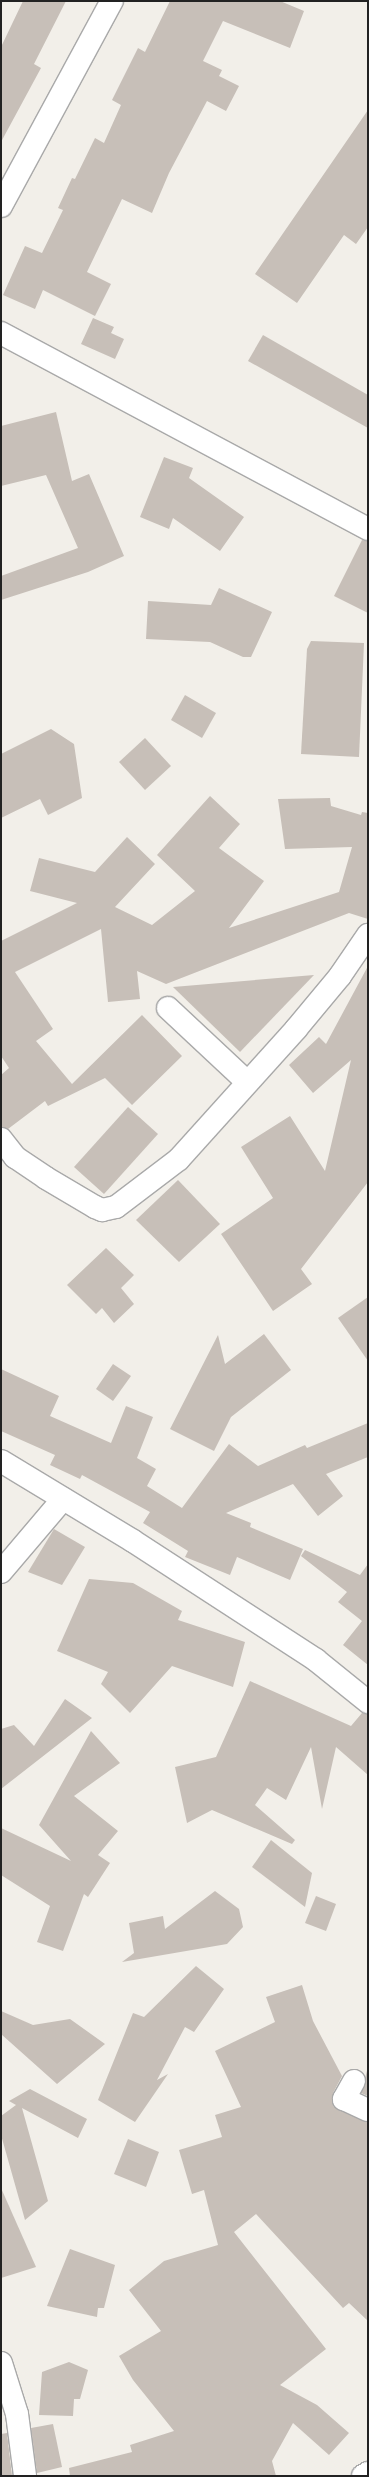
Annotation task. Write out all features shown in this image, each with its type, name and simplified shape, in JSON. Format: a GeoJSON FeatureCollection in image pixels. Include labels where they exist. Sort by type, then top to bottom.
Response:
{"type":"FeatureCollection","features":[{"type":"Feature","properties":{"kind":"street"},"geometry":{"type":"LineString","coordinates":[[1,206],[112,1]]}},
{"type":"Feature","properties":{"kind":"street"},"geometry":{"type":"LineString","coordinates":[[1,333],[368,529]]}},
{"type":"Feature","properties":{"kind":"street"},"geometry":{"type":"LineString","coordinates":[[1,1139],[15,1157],[46,1178],[95,1207],[108,1210],[116,1207],[179,1159],[340,976],[368,935]]}},
{"type":"Feature","properties":{"kind":"street"},"geometry":{"type":"LineString","coordinates":[[168,1008],[247,1082]]}},
{"type":"Feature","properties":{"kind":"street"},"geometry":{"type":"LineString","coordinates":[[1,1461],[134,1541],[316,1660],[368,1702]]}},
{"type":"Feature","properties":{"kind":"street"},"geometry":{"type":"LineString","coordinates":[[1,1572],[63,1499]]}},
{"type":"Feature","properties":{"kind":"street"},"geometry":{"type":"LineString","coordinates":[[354,2081],[344,2099],[368,2110]]}},
{"type":"Feature","properties":{"kind":"street"},"geometry":{"type":"LineString","coordinates":[[1,2363],[17,2414],[25,2476]]}},
{"type":"Feature","properties":{"kind":"street"},"geometry":{"type":"LineString","coordinates":[[363,2476],[368,2473]]}},
{"type":"Feature","properties":{"kind":"building"},"geometry":{"type":"Polygon","coordinates":[[[23,1],[66,1],[34,64],[41,68],[1,142],[1,47],[23,1]]]}},
{"type":"Feature","properties":{"kind":"building"},"geometry":{"type":"Polygon","coordinates":[[[170,1],[280,1],[304,11],[290,48],[223,21],[203,61],[222,70],[219,76],[239,86],[226,111],[207,101],[169,173],[152,213],[122,199],[87,272],[111,284],[95,316],[43,290],[35,309],[3,295],[25,246],[42,253],[63,210],[58,208],[72,178],[75,179],[95,138],[104,143],[121,105],[112,100],[138,48],[145,52],[170,1]]]}},
{"type":"Feature","properties":{"kind":"building"},"geometry":{"type":"Polygon","coordinates":[[[368,110],[368,227],[356,244],[344,235],[297,303],[255,274],[368,110]]]}},
{"type":"Feature","properties":{"kind":"building"},"geometry":{"type":"Polygon","coordinates":[[[93,318],[114,327],[111,333],[124,339],[115,359],[81,344],[93,318]]]}},
{"type":"Feature","properties":{"kind":"building"},"geometry":{"type":"Polygon","coordinates":[[[263,335],[368,395],[368,428],[248,361],[263,335]]]}},
{"type":"Feature","properties":{"kind":"building"},"geometry":{"type":"Polygon","coordinates":[[[56,412],[72,481],[89,474],[124,556],[88,572],[1,600],[1,576],[78,548],[46,475],[1,486],[1,426],[56,412]]]}},
{"type":"Feature","properties":{"kind":"building"},"geometry":{"type":"Polygon","coordinates":[[[164,457],[193,468],[189,478],[244,517],[220,551],[173,518],[169,529],[140,517],[164,457]]]}},
{"type":"Feature","properties":{"kind":"building"},"geometry":{"type":"Polygon","coordinates":[[[362,540],[368,541],[368,613],[334,596],[362,540]]]}},
{"type":"Feature","properties":{"kind":"building"},"geometry":{"type":"Polygon","coordinates":[[[219,588],[272,612],[251,657],[243,657],[210,642],[146,639],[148,601],[211,605],[219,588]]]}},
{"type":"Feature","properties":{"kind":"building"},"geometry":{"type":"Polygon","coordinates":[[[311,641],[364,643],[359,757],[301,754],[307,649],[311,641]]]}},
{"type":"Feature","properties":{"kind":"building"},"geometry":{"type":"Polygon","coordinates":[[[185,695],[216,713],[202,738],[171,720],[185,695]]]}},
{"type":"Feature","properties":{"kind":"building"},"geometry":{"type":"Polygon","coordinates":[[[51,729],[74,744],[82,798],[48,815],[40,799],[1,818],[1,754],[51,729]]]}},
{"type":"Feature","properties":{"kind":"building"},"geometry":{"type":"Polygon","coordinates":[[[145,738],[171,766],[145,790],[119,762],[145,738]]]}},
{"type":"Feature","properties":{"kind":"building"},"geometry":{"type":"Polygon","coordinates":[[[210,796],[240,824],[219,848],[264,881],[229,928],[339,892],[352,847],[285,849],[278,799],[330,798],[331,806],[361,815],[362,812],[368,813],[368,919],[349,913],[166,984],[137,971],[140,999],[108,1002],[101,929],[15,972],[53,1029],[36,1041],[72,1084],[142,1015],[182,1056],[132,1105],[105,1078],[48,1106],[45,1101],[8,1129],[1,1127],[1,1075],[9,1068],[1,1056],[1,941],[77,903],[30,891],[39,858],[95,872],[127,837],[155,864],[115,907],[152,925],[195,891],[157,855],[210,796]]]}},
{"type":"Feature","properties":{"kind":"building"},"geometry":{"type":"Polygon","coordinates":[[[368,966],[368,1182],[301,1269],[312,1284],[273,1311],[221,1234],[273,1198],[241,1147],[290,1116],[325,1171],[351,1060],[313,1093],[289,1065],[319,1037],[326,1044],[368,966]]]}},
{"type":"Feature","properties":{"kind":"building"},"geometry":{"type":"Polygon","coordinates":[[[314,975],[240,1052],[173,987],[314,975]]]}},
{"type":"Feature","properties":{"kind":"building"},"geometry":{"type":"Polygon","coordinates":[[[128,1107],[158,1134],[104,1194],[74,1167],[128,1107]]]}},
{"type":"Feature","properties":{"kind":"building"},"geometry":{"type":"Polygon","coordinates":[[[178,1180],[220,1224],[179,1262],[136,1220],[178,1180]]]}},
{"type":"Feature","properties":{"kind":"building"},"geometry":{"type":"Polygon","coordinates":[[[106,1248],[134,1275],[121,1288],[134,1304],[114,1323],[102,1308],[96,1314],[67,1285],[106,1248]]]}},
{"type":"Feature","properties":{"kind":"building"},"geometry":{"type":"Polygon","coordinates":[[[368,1297],[368,1361],[338,1318],[368,1297]]]}},
{"type":"Feature","properties":{"kind":"building"},"geometry":{"type":"Polygon","coordinates":[[[264,1334],[291,1370],[231,1417],[214,1451],[170,1429],[218,1335],[225,1364],[264,1334]]]}},
{"type":"Feature","properties":{"kind":"building"},"geometry":{"type":"Polygon","coordinates":[[[113,1364],[131,1376],[113,1401],[96,1389],[113,1364]]]}},
{"type":"Feature","properties":{"kind":"building"},"geometry":{"type":"Polygon","coordinates":[[[1,1369],[59,1396],[50,1416],[111,1443],[126,1406],[153,1417],[137,1458],[156,1469],[147,1486],[182,1508],[229,1444],[258,1466],[305,1445],[307,1448],[368,1423],[368,1457],[326,1474],[343,1496],[318,1516],[293,1484],[226,1513],[251,1523],[250,1527],[303,1549],[290,1580],[237,1557],[230,1575],[185,1557],[188,1551],[143,1523],[150,1512],[82,1475],[80,1479],[50,1465],[55,1455],[1,1431],[1,1369]]]}},
{"type":"Feature","properties":{"kind":"building"},"geometry":{"type":"Polygon","coordinates":[[[54,1529],[85,1547],[62,1585],[28,1572],[54,1529]]]}},
{"type":"Feature","properties":{"kind":"building"},"geometry":{"type":"Polygon","coordinates":[[[305,1550],[360,1575],[368,1564],[368,1665],[343,1645],[362,1621],[338,1602],[347,1592],[301,1556],[305,1550]]]}},
{"type":"Feature","properties":{"kind":"building"},"geometry":{"type":"Polygon","coordinates":[[[89,1579],[133,1583],[182,1611],[178,1620],[245,1642],[233,1687],[172,1666],[130,1713],[101,1684],[108,1672],[57,1651],[89,1579]]]}},
{"type":"Feature","properties":{"kind":"building"},"geometry":{"type":"Polygon","coordinates":[[[250,1681],[351,1726],[362,1713],[368,1714],[368,1775],[336,1747],[322,1809],[311,1747],[286,1800],[267,1788],[255,1805],[295,1840],[292,1844],[212,1810],[187,1823],[175,1767],[216,1757],[250,1681]]]}},
{"type":"Feature","properties":{"kind":"building"},"geometry":{"type":"Polygon","coordinates":[[[65,1699],[92,1718],[1,1789],[1,1729],[14,1725],[34,1746],[65,1699]]]}},
{"type":"Feature","properties":{"kind":"building"},"geometry":{"type":"Polygon","coordinates":[[[91,1731],[120,1763],[74,1796],[118,1831],[98,1855],[110,1863],[88,1897],[84,1894],[63,1951],[37,1942],[50,1906],[1,1875],[1,1828],[71,1861],[39,1825],[91,1731]]]}},
{"type":"Feature","properties":{"kind":"building"},"geometry":{"type":"Polygon","coordinates":[[[271,1840],[312,1873],[305,1907],[252,1867],[271,1840]]]}},
{"type":"Feature","properties":{"kind":"building"},"geometry":{"type":"Polygon","coordinates":[[[215,1891],[239,1909],[243,1927],[227,1944],[122,1962],[134,1953],[129,1923],[163,1916],[165,1929],[215,1891]]]}},
{"type":"Feature","properties":{"kind":"building"},"geometry":{"type":"Polygon","coordinates":[[[316,1896],[336,1904],[326,1931],[305,1923],[316,1896]]]}},
{"type":"Feature","properties":{"kind":"building"},"geometry":{"type":"Polygon","coordinates":[[[196,1966],[224,1989],[194,2032],[185,2027],[157,2080],[168,2074],[135,2122],[98,2100],[133,2013],[144,2017],[196,1966]]]}},
{"type":"Feature","properties":{"kind":"building"},"geometry":{"type":"Polygon","coordinates":[[[302,1985],[313,2021],[342,2076],[333,2093],[333,2106],[368,2122],[368,2321],[349,2303],[343,2308],[256,2214],[234,2232],[326,2349],[280,2385],[317,2405],[349,2433],[329,2455],[293,2423],[272,2461],[276,2476],[70,2476],[69,2468],[132,2452],[130,2445],[174,2431],[133,2380],[119,2356],[161,2331],[129,2290],[164,2261],[218,2245],[204,2190],[192,2194],[179,2150],[222,2137],[215,2115],[241,2107],[215,2051],[275,2022],[266,1997],[302,1985]]]}},
{"type":"Feature","properties":{"kind":"building"},"geometry":{"type":"Polygon","coordinates":[[[1,2011],[33,2025],[70,2019],[105,2044],[57,2084],[1,2034],[1,2011]]]}},
{"type":"Feature","properties":{"kind":"building"},"geometry":{"type":"Polygon","coordinates":[[[368,2067],[368,2096],[361,2093],[368,2067]]]}},
{"type":"Feature","properties":{"kind":"building"},"geometry":{"type":"Polygon","coordinates":[[[30,2089],[87,2119],[78,2138],[22,2108],[48,2201],[25,2220],[1,2135],[1,2116],[16,2105],[9,2101],[30,2089]]]}},
{"type":"Feature","properties":{"kind":"building"},"geometry":{"type":"Polygon","coordinates":[[[128,2139],[159,2152],[146,2187],[114,2174],[128,2139]]]}},
{"type":"Feature","properties":{"kind":"building"},"geometry":{"type":"Polygon","coordinates":[[[1,2188],[36,2267],[1,2278],[1,2188]]]}},
{"type":"Feature","properties":{"kind":"building"},"geometry":{"type":"Polygon","coordinates":[[[70,2249],[115,2265],[104,2308],[98,2308],[97,2317],[47,2306],[70,2249]]]}},
{"type":"Feature","properties":{"kind":"building"},"geometry":{"type":"Polygon","coordinates":[[[69,2362],[88,2370],[80,2399],[74,2399],[73,2416],[39,2415],[42,2372],[69,2362]]]}},
{"type":"Feature","properties":{"kind":"building"},"geometry":{"type":"Polygon","coordinates":[[[53,2424],[62,2467],[37,2473],[31,2428],[53,2424]]]}},
{"type":"Feature","properties":{"kind":"building"},"geometry":{"type":"Polygon","coordinates":[[[7,2433],[12,2476],[1,2476],[1,2434],[7,2433]]]}}]}
